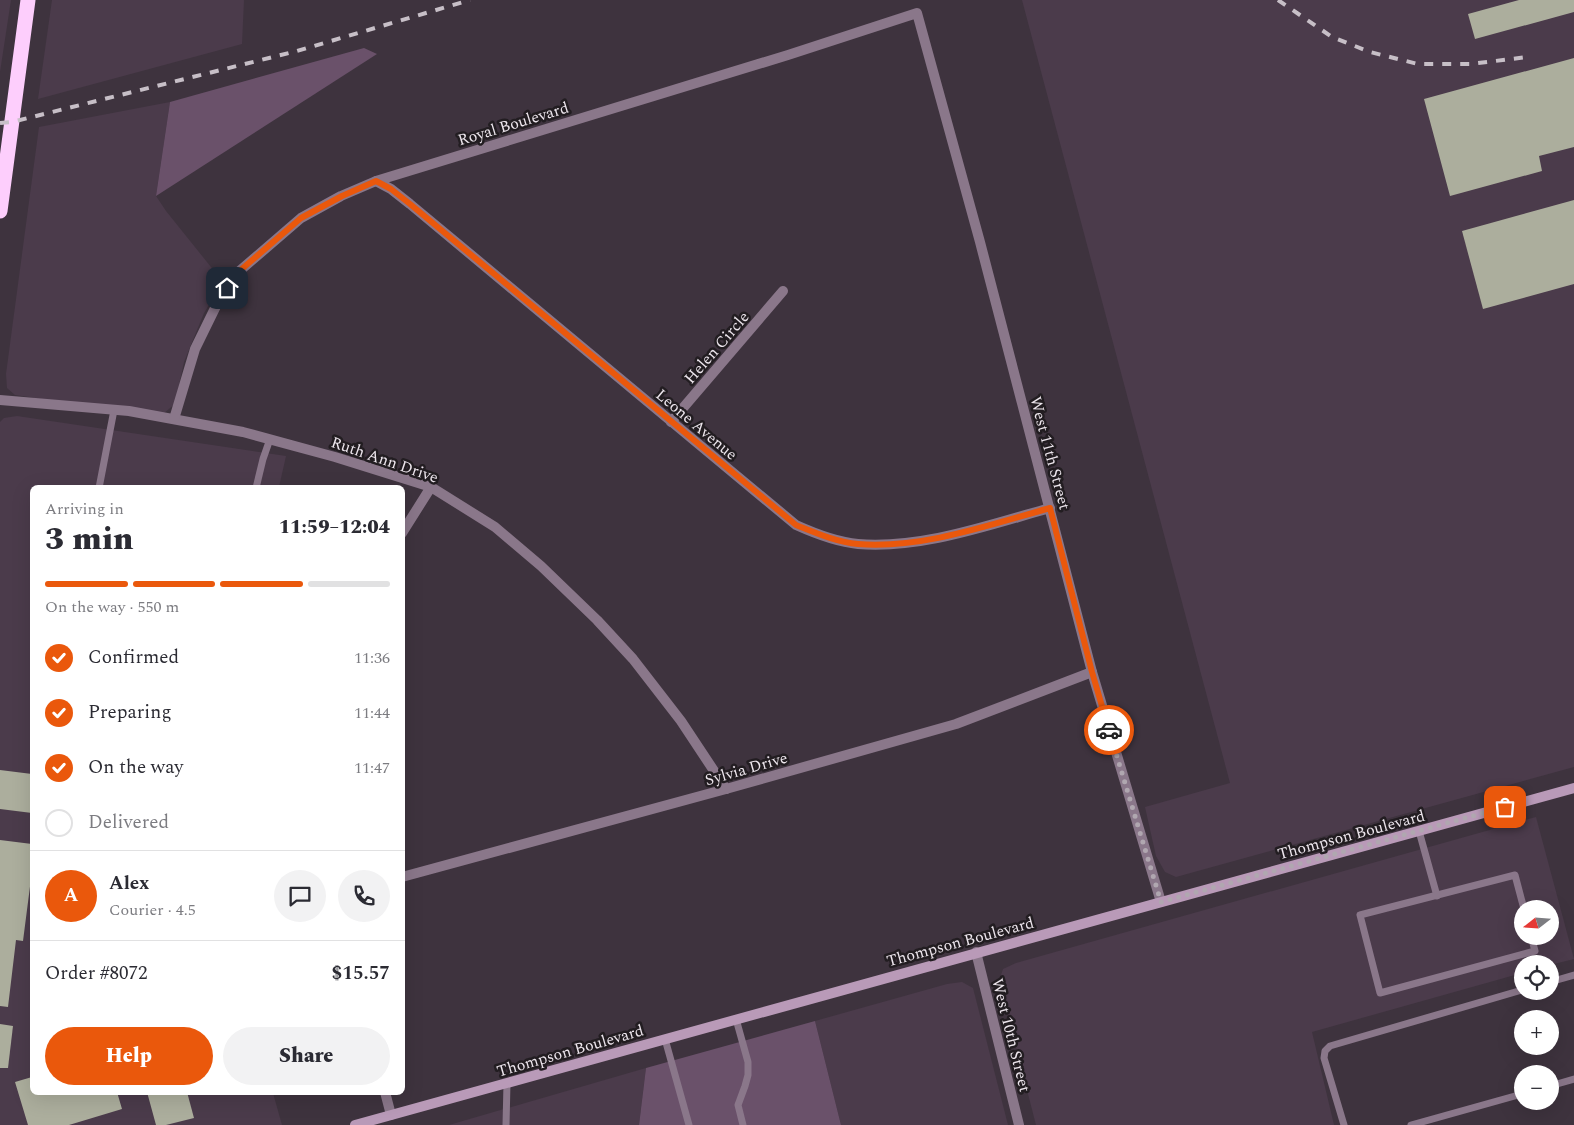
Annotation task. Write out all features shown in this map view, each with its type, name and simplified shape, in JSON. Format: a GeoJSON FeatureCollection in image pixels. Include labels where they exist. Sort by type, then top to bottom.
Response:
{"type":"FeatureCollection","features":[{"type":"Feature","properties":{"kind":"highway"},"geometry":{"type":"LineString","coordinates":[[0,211],[3,169],[28,0]]}},
{"type":"Feature","properties":{"kind":"main road","name":"Thompson Boulevard"},"geometry":{"type":"LineString","coordinates":[[355,1125],[1574,788]]}},
{"type":"Feature","properties":{"kind":"street","name":"Royal Boulevard"},"geometry":{"type":"LineString","coordinates":[[174,419],[195,349],[218,302],[236,274],[301,218],[342,196],[376,181],[788,55],[917,13],[932,68]]}},
{"type":"Feature","properties":{"kind":"street","name":"West 11th Street"},"geometry":{"type":"LineString","coordinates":[[932,68],[980,242],[1092,672],[1161,902]]}},
{"type":"Feature","properties":{"kind":"street","name":"Leone Avenue"},"geometry":{"type":"LineString","coordinates":[[376,181],[391,189],[410,204],[796,525],[826,538],[858,544],[897,543],[949,536],[1050,508]]}},
{"type":"Feature","properties":{"kind":"street","name":"Helen Circle"},"geometry":{"type":"LineString","coordinates":[[672,422],[783,291]]}},
{"type":"Feature","properties":{"kind":"street","name":"Ruth Ann Drive"},"geometry":{"type":"LineString","coordinates":[[0,400],[114,410],[244,432],[335,456],[431,488],[495,527],[541,566],[597,620],[633,659],[681,721],[726,789]]}},
{"type":"Feature","properties":{"kind":"street"},"geometry":{"type":"LineString","coordinates":[[405,527],[431,488]]}},
{"type":"Feature","properties":{"kind":"street","name":"Sylvia Drive"},"geometry":{"type":"LineString","coordinates":[[405,877],[956,724],[1092,672]]}},
{"type":"Feature","properties":{"kind":"street","name":"West 10th Street"},"geometry":{"type":"LineString","coordinates":[[976,952],[1019,1125]]}},
{"type":"Feature","properties":{"kind":"street"},"geometry":{"type":"LineString","coordinates":[[386,1095],[391,1115]]}},
{"type":"Feature","properties":{"kind":"lane"},"geometry":{"type":"LineString","coordinates":[[100,485],[114,410]]}},
{"type":"Feature","properties":{"kind":"lane"},"geometry":{"type":"LineString","coordinates":[[257,485],[270,439]]}},
{"type":"Feature","properties":{"kind":"lane"},"geometry":{"type":"LineString","coordinates":[[1419,831],[1437,896]]}},
{"type":"Feature","properties":{"kind":"lane"},"geometry":{"type":"LineString","coordinates":[[1522,900],[1515,875],[1360,915],[1380,993],[1535,951],[1533,945]]}},
{"type":"Feature","properties":{"kind":"lane"},"geometry":{"type":"LineString","coordinates":[[1559,979],[1574,975]]}},
{"type":"Feature","properties":{"kind":"lane"},"geometry":{"type":"LineString","coordinates":[[1344,1125],[1324,1058],[1325,1051],[1330,1046],[1514,992]]}},
{"type":"Feature","properties":{"kind":"lane"},"geometry":{"type":"LineString","coordinates":[[736,1019],[748,1062],[748,1075],[738,1105],[743,1125]]}},
{"type":"Feature","properties":{"kind":"lane"},"geometry":{"type":"LineString","coordinates":[[665,1039],[689,1125]]}},
{"type":"Feature","properties":{"kind":"lane"},"geometry":{"type":"LineString","coordinates":[[1559,1083],[1574,1079]]}},
{"type":"Feature","properties":{"kind":"lane"},"geometry":{"type":"LineString","coordinates":[[506,1125],[507,1083]]}},
{"type":"Feature","properties":{"kind":"lane"},"geometry":{"type":"LineString","coordinates":[[1411,1125],[1514,1096]]}},
{"type":"Feature","properties":{"kind":"shaded area"},"geometry":{"type":"Polygon","coordinates":[[[0,0],[11,0],[0,72],[0,0]]]}},
{"type":"Feature","properties":{"kind":"shaded area"},"geometry":{"type":"Polygon","coordinates":[[[52,0],[244,0],[242,44],[38,99],[52,0]]]}},
{"type":"Feature","properties":{"kind":"shaded area"},"geometry":{"type":"Polygon","coordinates":[[[1022,0],[1574,0],[1574,767],[1176,877],[1165,872],[1156,856],[1145,807],[1230,783],[1022,0]]]}},
{"type":"Feature","properties":{"kind":"shaded area"},"geometry":{"type":"Polygon","coordinates":[[[364,48],[377,54],[156,196],[170,102],[364,48]]]}},
{"type":"Feature","properties":{"kind":"shaded area"},"geometry":{"type":"Polygon","coordinates":[[[170,102],[156,196],[223,282],[204,313],[184,362],[175,404],[164,413],[148,415],[15,395],[7,388],[6,374],[39,127],[170,102]]]}},
{"type":"Feature","properties":{"kind":"shaded area"},"geometry":{"type":"Polygon","coordinates":[[[17,416],[286,456],[279,485],[30,485],[30,1095],[274,1095],[282,1125],[0,1125],[0,422],[4,418],[17,416]]]}},
{"type":"Feature","properties":{"kind":"shaded area"},"geometry":{"type":"Polygon","coordinates":[[[1536,817],[1558,900],[1514,900],[1514,945],[1559,945],[1559,903],[1574,959],[1559,963],[1559,955],[1514,955],[1514,975],[1312,1032],[1334,1125],[1036,1125],[999,981],[1003,969],[1016,963],[1536,817]]]}},
{"type":"Feature","properties":{"kind":"shaded area"},"geometry":{"type":"Polygon","coordinates":[[[962,982],[973,988],[1008,1125],[841,1125],[815,1021],[947,984],[962,982]]]}},
{"type":"Feature","properties":{"kind":"shaded area"},"geometry":{"type":"Polygon","coordinates":[[[815,1021],[841,1125],[639,1125],[646,1068],[815,1021]]]}},
{"type":"Feature","properties":{"kind":"shaded area"},"geometry":{"type":"Polygon","coordinates":[[[646,1068],[639,1125],[449,1125],[646,1068]]]}},
{"type":"Feature","properties":{"kind":"building"},"geometry":{"type":"Polygon","coordinates":[[[1519,0],[1574,0],[1574,12],[1475,39],[1468,14],[1519,0]]]}},
{"type":"Feature","properties":{"kind":"building"},"geometry":{"type":"Polygon","coordinates":[[[1574,58],[1574,147],[1539,156],[1542,171],[1450,196],[1424,99],[1574,58]]]}},
{"type":"Feature","properties":{"kind":"building"},"geometry":{"type":"Polygon","coordinates":[[[1574,200],[1574,284],[1483,309],[1462,231],[1574,200]]]}},
{"type":"Feature","properties":{"kind":"building"},"geometry":{"type":"Polygon","coordinates":[[[0,770],[30,774],[30,813],[0,809],[0,770]]]}},
{"type":"Feature","properties":{"kind":"building"},"geometry":{"type":"Polygon","coordinates":[[[0,840],[30,844],[30,887],[23,941],[16,940],[8,1007],[0,1006],[0,840]]]}},
{"type":"Feature","properties":{"kind":"building"},"geometry":{"type":"Polygon","coordinates":[[[0,1024],[13,1026],[8,1068],[0,1068],[0,1024]]]}},
{"type":"Feature","properties":{"kind":"building"},"geometry":{"type":"Polygon","coordinates":[[[30,1078],[30,1095],[118,1095],[122,1109],[69,1125],[28,1125],[15,1082],[30,1078]]]}},
{"type":"Feature","properties":{"kind":"building"},"geometry":{"type":"Polygon","coordinates":[[[148,1095],[188,1095],[194,1118],[166,1125],[156,1125],[148,1095]]]}},
{"type":"Feature","properties":{"kind":"railway"},"geometry":{"type":"LineString","coordinates":[[0,123],[12,122],[297,51],[470,0]]}},
{"type":"Feature","properties":{"kind":"railway"},"geometry":{"type":"LineString","coordinates":[[1278,0],[1332,37],[1370,52],[1418,64],[1471,64],[1527,57]]}},
{"type":"Feature","properties":{"kind":"way so far"},"geometry":{"type":"LineString","coordinates":[[1109,730],[1161,902],[1505,807]]}},
{"type":"Feature","properties":{"kind":"route"},"geometry":{"type":"LineString","coordinates":[[227,288],[236,274],[301,218],[342,196],[376,181],[391,189],[410,204],[796,525],[826,538],[858,544],[897,543],[949,536],[1050,508],[1092,672],[1109,730]]}}]}
